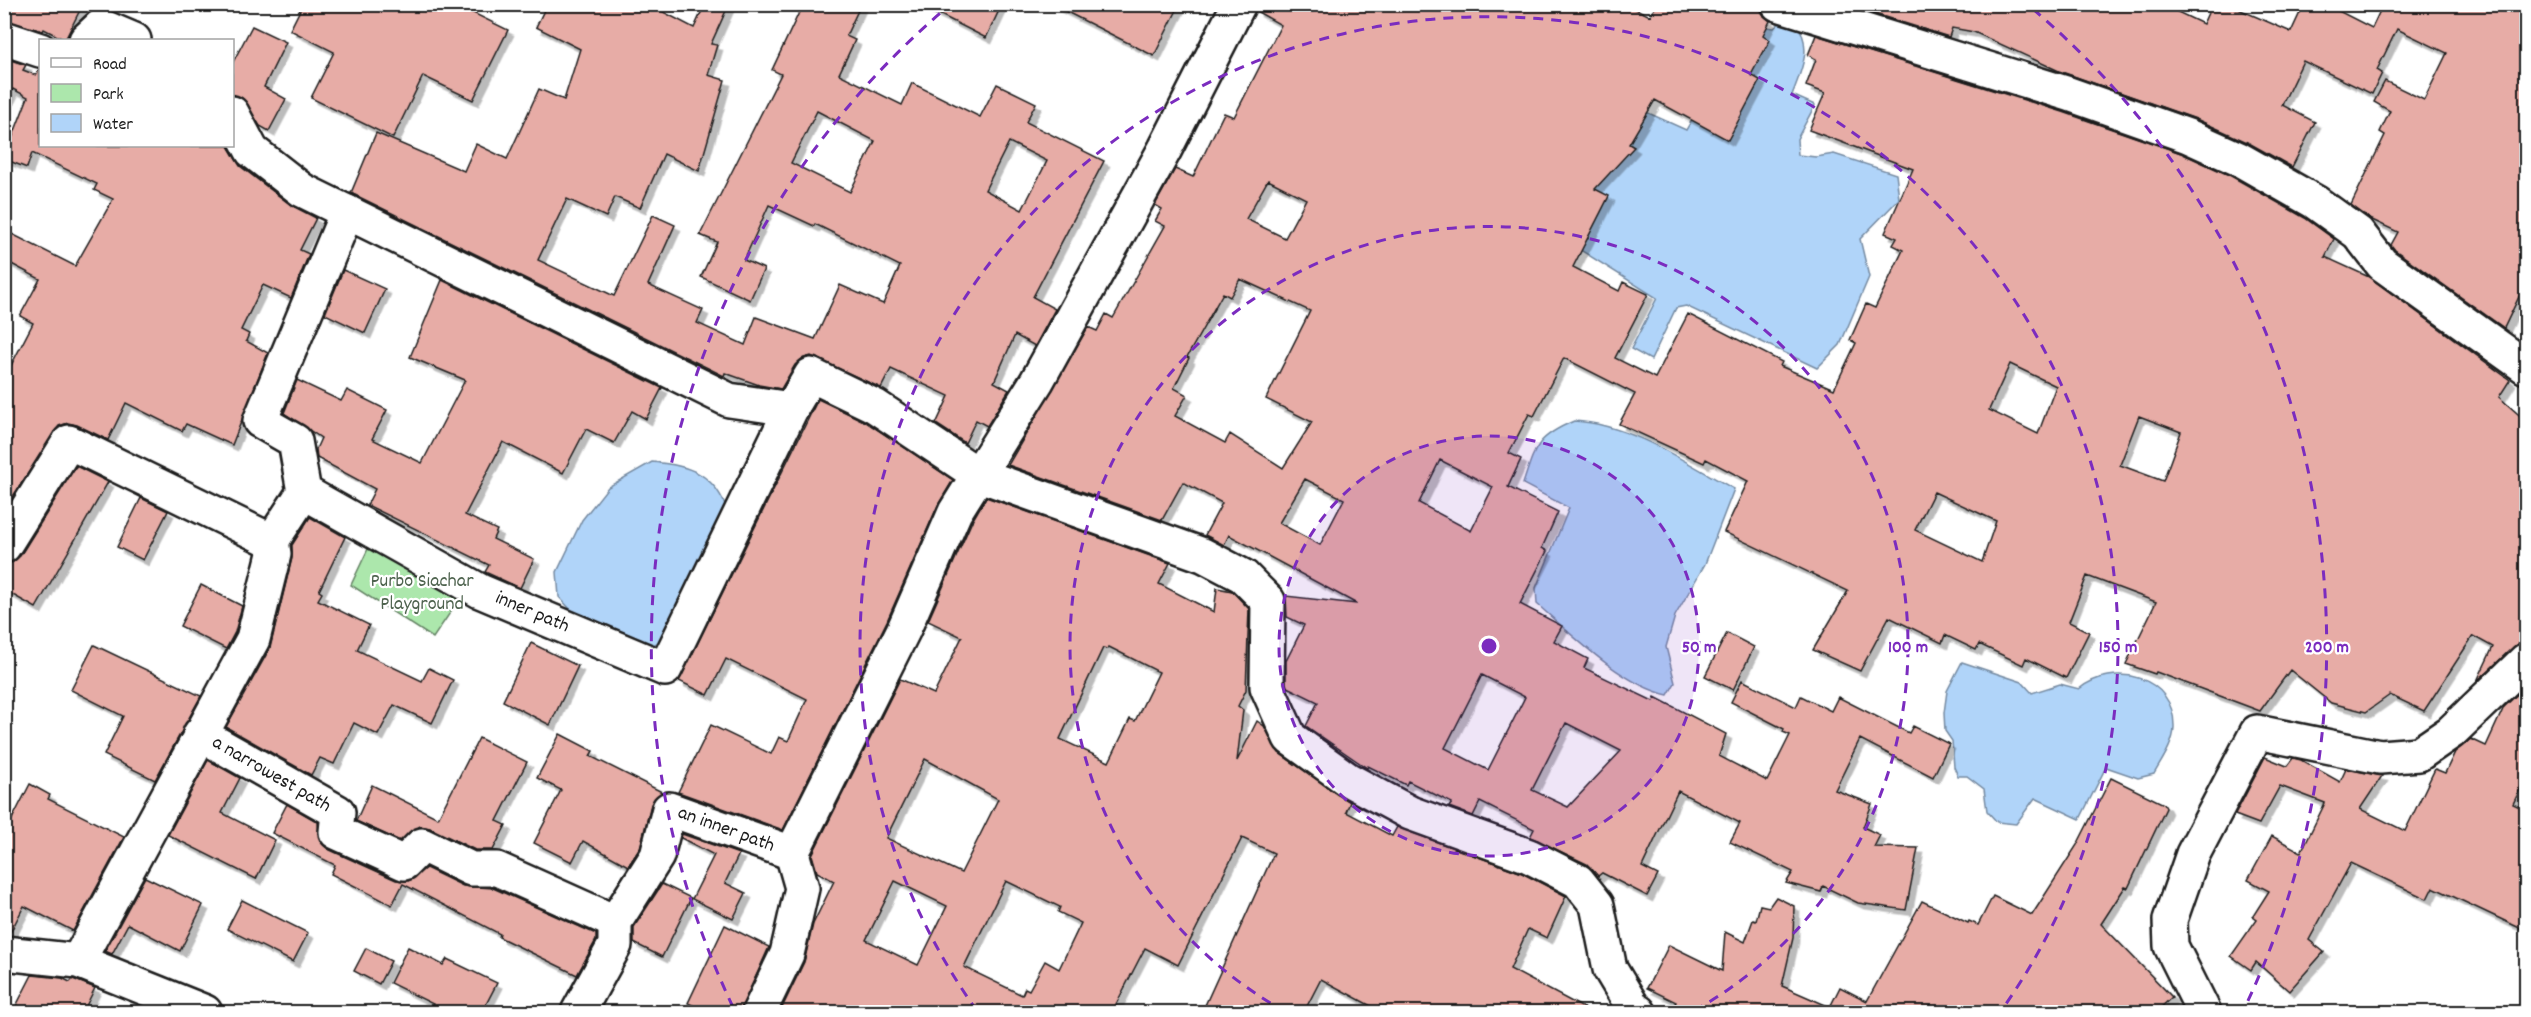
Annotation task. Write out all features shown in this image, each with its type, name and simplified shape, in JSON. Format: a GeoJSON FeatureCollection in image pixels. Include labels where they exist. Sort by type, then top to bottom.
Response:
{"type":"FeatureCollection","features":[{"type":"Feature","properties":{"kind":"street"},"geometry":{"type":"LineString","coordinates":[[759,1012],[787,954],[802,888],[792,853],[904,629],[955,512],[1037,381],[1165,149],[1239,4]]}},
{"type":"Feature","properties":{"kind":"street"},"geometry":{"type":"LineString","coordinates":[[1778,4],[2069,94],[2188,136],[2239,159],[2315,202],[2358,233],[2382,264],[2526,367]]}},
{"type":"Feature","properties":{"kind":"street"},"geometry":{"type":"LineString","coordinates":[[87,39],[101,26],[132,39]]}},
{"type":"Feature","properties":{"kind":"street"},"geometry":{"type":"LineString","coordinates":[[4,38],[39,50]]}},
{"type":"Feature","properties":{"kind":"street"},"geometry":{"type":"LineString","coordinates":[[234,117],[252,150],[302,190],[729,400],[791,409],[811,375],[875,406],[977,474],[1203,555],[1243,576],[1268,601],[1267,687],[1290,738],[1347,779],[1410,813],[1529,856],[1578,881],[1597,905],[1610,969],[1634,1009],[1639,1012]]}},
{"type":"Feature","properties":{"kind":"street"},"geometry":{"type":"LineString","coordinates":[[78,961],[253,639],[274,554],[272,541],[304,492],[296,441],[260,421],[347,212]]}},
{"type":"Feature","properties":{"kind":"street","name":"inner path"},"geometry":{"type":"LineString","coordinates":[[304,492],[480,591],[665,669],[791,409]]}},
{"type":"Feature","properties":{"kind":"street"},"geometry":{"type":"LineString","coordinates":[[4,546],[69,442],[272,541]]}},
{"type":"Feature","properties":{"kind":"street"},"geometry":{"type":"LineString","coordinates":[[2204,1012],[2171,946],[2170,920],[2193,854],[2257,732],[2380,756],[2419,754],[2451,732],[2526,660]]}},
{"type":"Feature","properties":{"kind":"street","name":"a narrowest path"},"geometry":{"type":"LineString","coordinates":[[200,734],[338,812],[336,832],[355,841],[404,863],[422,845],[471,869],[497,869],[615,922]]}},
{"type":"Feature","properties":{"kind":"street","name":"an inner path"},"geometry":{"type":"LineString","coordinates":[[578,1012],[615,945],[615,922],[657,856],[669,809],[792,853]]}},
{"type":"Feature","properties":{"kind":"street"},"geometry":{"type":"LineString","coordinates":[[4,953],[78,961],[205,1012]]}},
{"type":"Feature","properties":{"kind":"green space","name":"Purbo Siachar Playground"},"geometry":{"type":"Polygon","coordinates":[[[375,534],[463,581],[454,607],[433,638],[351,585],[375,534]]]}},
{"type":"Feature","properties":{"kind":"water"},"geometry":{"type":"Polygon","coordinates":[[[1793,18],[1803,37],[1805,47],[1803,65],[1792,95],[1815,105],[1797,139],[1798,155],[1816,157],[1834,154],[1896,174],[1899,199],[1860,239],[1869,277],[1840,345],[1817,368],[1686,306],[1676,308],[1651,360],[1631,349],[1657,298],[1566,241],[1624,102],[1686,130],[1746,24],[1774,28],[1783,20],[1793,18]]]}},
{"type":"Feature","properties":{"kind":"water"},"geometry":{"type":"Polygon","coordinates":[[[1574,421],[1616,429],[1636,437],[1677,456],[1734,489],[1705,564],[1675,616],[1666,647],[1675,683],[1668,695],[1633,681],[1616,670],[1582,644],[1537,604],[1536,588],[1569,508],[1523,484],[1534,452],[1544,438],[1574,421]]]}},
{"type":"Feature","properties":{"kind":"water"},"geometry":{"type":"Polygon","coordinates":[[[652,462],[678,466],[699,474],[716,489],[728,512],[664,640],[648,647],[582,622],[559,597],[557,572],[582,520],[608,487],[652,462]]]}},
{"type":"Feature","properties":{"kind":"water"},"geometry":{"type":"Polygon","coordinates":[[[1962,662],[2022,682],[2032,693],[2060,684],[2079,689],[2108,676],[2124,675],[2140,678],[2153,685],[2164,696],[2172,710],[2174,727],[2170,745],[2154,774],[2138,778],[2106,767],[2080,819],[2035,798],[2016,824],[1997,822],[1987,811],[1984,789],[1967,776],[1958,776],[1954,767],[1952,741],[1945,731],[1944,713],[1947,691],[1962,662]]]}},
{"type":"Feature","properties":{"kind":"building"},"geometry":{"type":"Polygon","coordinates":[[[4,4],[83,4],[66,39],[44,29],[43,31],[4,20],[4,4]]]}},
{"type":"Feature","properties":{"kind":"building"},"geometry":{"type":"Polygon","coordinates":[[[303,4],[455,4],[508,30],[473,100],[423,76],[393,138],[311,98],[334,52],[290,30],[303,4]]]}},
{"type":"Feature","properties":{"kind":"building"},"geometry":{"type":"Polygon","coordinates":[[[547,4],[648,4],[694,28],[705,4],[729,4],[711,44],[717,45],[708,75],[725,80],[699,171],[664,154],[640,208],[615,197],[606,217],[567,199],[538,260],[614,296],[653,215],[675,225],[648,285],[703,310],[697,323],[745,345],[756,317],[815,339],[840,285],[883,304],[900,266],[815,224],[814,226],[769,205],[744,260],[764,269],[750,300],[701,277],[717,242],[700,235],[781,74],[772,70],[803,4],[861,4],[846,36],[855,40],[839,74],[902,105],[912,83],[980,117],[997,84],[1036,103],[1026,122],[1104,161],[1033,297],[1055,309],[1035,346],[1015,335],[994,382],[1009,390],[987,426],[976,420],[965,443],[936,424],[949,396],[891,369],[881,388],[811,356],[795,365],[781,389],[759,385],[725,373],[724,376],[351,193],[376,133],[464,171],[476,144],[507,159],[539,89],[564,100],[580,49],[536,27],[547,4]],[[817,111],[791,163],[850,192],[875,141],[817,111]],[[1009,142],[985,190],[1022,210],[1047,161],[1009,142]]]}},
{"type":"Feature","properties":{"kind":"building"},"geometry":{"type":"Polygon","coordinates":[[[919,4],[1002,4],[986,38],[919,4]]]}},
{"type":"Feature","properties":{"kind":"building"},"geometry":{"type":"Polygon","coordinates":[[[1051,4],[1180,4],[1154,56],[1051,4]]]}},
{"type":"Feature","properties":{"kind":"building"},"geometry":{"type":"Polygon","coordinates":[[[1257,4],[1626,4],[1650,16],[1657,4],[1760,4],[1764,16],[1770,21],[1763,35],[1770,40],[1751,75],[1760,80],[1728,140],[1655,100],[1629,144],[1634,147],[1595,189],[1609,196],[1573,267],[1619,291],[1623,282],[1648,294],[1615,358],[1655,378],[1688,314],[1782,362],[1780,366],[1834,389],[1856,343],[1850,340],[1866,304],[1875,308],[1903,250],[1893,245],[1897,238],[1885,233],[1913,169],[1809,130],[1825,93],[1806,86],[1816,59],[1808,55],[1816,35],[2063,112],[2181,153],[2231,176],[2305,218],[2334,239],[2325,257],[2369,277],[2510,380],[2499,397],[2526,421],[2526,636],[2477,681],[2493,647],[2473,636],[2424,711],[2390,695],[2366,712],[2331,703],[2290,670],[2260,711],[2156,672],[2155,674],[2126,664],[2156,602],[2087,576],[2069,622],[2089,632],[2066,678],[2026,658],[2023,665],[1979,644],[1976,650],[1945,635],[1942,643],[1889,617],[1860,671],[1813,650],[1848,591],[1724,532],[1748,481],[1706,459],[1704,463],[1619,424],[1635,394],[1564,358],[1534,416],[1529,414],[1509,453],[1521,459],[1508,487],[1558,512],[1542,548],[1547,551],[1520,604],[1562,626],[1554,641],[1588,659],[1584,668],[1653,701],[1655,697],[1726,734],[1719,756],[1767,781],[1790,735],[1783,732],[1784,729],[1731,702],[1742,680],[1796,707],[1801,696],[1831,711],[1838,697],[1909,733],[1913,726],[1949,744],[1933,777],[1860,739],[1835,790],[1872,804],[1863,827],[1880,835],[1874,847],[1918,848],[1906,910],[1858,903],[1823,886],[1821,892],[1786,883],[1793,872],[1730,842],[1740,823],[1678,791],[1642,867],[1658,875],[1647,896],[1602,873],[1598,876],[1587,864],[1530,837],[1534,829],[1480,802],[1473,816],[1449,807],[1452,803],[1408,781],[1406,785],[1368,766],[1367,768],[1306,726],[1318,702],[1287,687],[1286,683],[1286,661],[1304,625],[1287,617],[1286,596],[1357,604],[1229,535],[1224,545],[1205,535],[1222,503],[1183,482],[1162,520],[1008,465],[1088,327],[1097,331],[1106,314],[1113,318],[1143,265],[1165,226],[1155,221],[1162,209],[1155,205],[1175,169],[1193,177],[1224,113],[1234,117],[1281,25],[1256,11],[1257,4]],[[1268,180],[1246,219],[1285,238],[1306,199],[1268,180]],[[1240,279],[1230,297],[1223,293],[1187,357],[1189,358],[1174,388],[1187,395],[1175,416],[1225,443],[1230,434],[1283,468],[1312,422],[1266,399],[1310,311],[1240,279]],[[2010,364],[1989,410],[2038,434],[2056,386],[2010,364]],[[2139,416],[2120,465],[2163,481],[2181,432],[2139,416]],[[1440,460],[1419,503],[1471,531],[1493,487],[1440,460]],[[1305,479],[1279,523],[1320,545],[1344,499],[1305,479]],[[1934,492],[1915,530],[1982,562],[1996,521],[1934,492]],[[1482,675],[1445,748],[1488,770],[1525,697],[1482,675]],[[1566,723],[1532,790],[1568,807],[1621,751],[1566,723]]]}},
{"type":"Feature","properties":{"kind":"building"},"geometry":{"type":"Polygon","coordinates":[[[1843,4],[2161,4],[2203,24],[2212,4],[2227,4],[2291,32],[2304,4],[2325,4],[2372,28],[2383,4],[2526,4],[2526,282],[2504,328],[2395,250],[2391,245],[2398,232],[2370,219],[2351,205],[2385,135],[2380,132],[2390,111],[2374,102],[2385,81],[2424,100],[2447,53],[2397,29],[2377,70],[2382,73],[2372,94],[2303,61],[2282,105],[2315,122],[2292,167],[2247,142],[2196,119],[2059,71],[1974,32],[1952,28],[1949,37],[1843,4]]]}},
{"type":"Feature","properties":{"kind":"building"},"geometry":{"type":"Polygon","coordinates":[[[252,26],[286,42],[264,87],[286,99],[269,131],[260,126],[242,98],[234,95],[234,60],[252,26]]]}},
{"type":"Feature","properties":{"kind":"building"},"geometry":{"type":"Polygon","coordinates":[[[4,58],[26,65],[23,70],[36,75],[39,70],[39,147],[229,147],[240,166],[291,205],[316,218],[300,250],[309,254],[291,298],[263,285],[241,330],[249,334],[246,341],[268,353],[232,445],[186,424],[182,431],[126,403],[108,440],[77,425],[68,423],[59,426],[4,510],[4,379],[33,323],[20,316],[40,279],[4,260],[4,249],[12,234],[75,266],[113,199],[94,190],[97,184],[32,153],[27,168],[4,159],[28,97],[13,89],[4,107],[4,58]]]}},
{"type":"Feature","properties":{"kind":"building"},"geometry":{"type":"Polygon","coordinates":[[[343,270],[385,289],[365,333],[325,314],[343,270]]]}},
{"type":"Feature","properties":{"kind":"building"},"geometry":{"type":"Polygon","coordinates":[[[442,280],[662,388],[646,419],[632,411],[614,443],[586,429],[563,473],[503,442],[465,515],[497,530],[493,539],[534,559],[520,588],[485,572],[489,565],[367,505],[375,489],[317,458],[316,449],[321,438],[284,413],[297,380],[341,401],[347,390],[387,410],[372,439],[422,463],[465,380],[410,357],[442,280]]]}},
{"type":"Feature","properties":{"kind":"building"},"geometry":{"type":"Polygon","coordinates":[[[818,399],[866,422],[953,480],[938,505],[887,621],[783,830],[678,792],[711,725],[771,754],[779,737],[788,741],[807,699],[726,659],[708,695],[679,681],[818,399]]]}},
{"type":"Feature","properties":{"kind":"building"},"geometry":{"type":"Polygon","coordinates":[[[76,466],[108,482],[36,608],[4,590],[4,565],[20,556],[76,466]]]}},
{"type":"Feature","properties":{"kind":"building"},"geometry":{"type":"Polygon","coordinates":[[[986,497],[1170,563],[1159,584],[1214,612],[1217,588],[1232,591],[1249,609],[1246,690],[1238,706],[1243,710],[1237,761],[1257,721],[1264,726],[1279,753],[1350,802],[1346,812],[1392,836],[1397,827],[1522,873],[1566,896],[1547,938],[1528,929],[1510,969],[1591,1012],[1382,1012],[1321,979],[1304,1012],[1202,1012],[1274,853],[1242,838],[1178,965],[1145,948],[1112,1012],[780,1012],[804,962],[813,924],[834,881],[817,872],[812,855],[900,679],[934,694],[962,637],[928,621],[972,521],[986,497]],[[1109,647],[1103,648],[1060,739],[1109,762],[1130,719],[1135,721],[1159,672],[1109,647]],[[925,759],[886,838],[961,873],[998,799],[925,759]],[[895,881],[866,940],[918,965],[947,906],[895,881]],[[1006,881],[964,967],[1022,995],[1025,988],[1029,990],[1045,961],[1059,969],[1081,923],[1058,912],[1060,907],[1006,881]]]}},
{"type":"Feature","properties":{"kind":"building"},"geometry":{"type":"Polygon","coordinates":[[[141,498],[168,511],[143,560],[117,547],[141,498]]]}},
{"type":"Feature","properties":{"kind":"building"},"geometry":{"type":"Polygon","coordinates":[[[310,517],[345,537],[319,591],[322,593],[318,600],[369,625],[357,650],[422,681],[429,668],[453,680],[432,723],[394,705],[378,735],[354,723],[334,764],[320,758],[311,775],[226,727],[270,648],[292,558],[292,545],[310,517]]]}},
{"type":"Feature","properties":{"kind":"building"},"geometry":{"type":"Polygon","coordinates":[[[201,585],[242,606],[235,632],[226,649],[180,626],[201,585]]]}},
{"type":"Feature","properties":{"kind":"building"},"geometry":{"type":"Polygon","coordinates":[[[1727,633],[1754,647],[1733,690],[1705,676],[1727,633]]]}},
{"type":"Feature","properties":{"kind":"building"},"geometry":{"type":"Polygon","coordinates":[[[531,643],[578,666],[550,725],[503,701],[531,643]]]}},
{"type":"Feature","properties":{"kind":"building"},"geometry":{"type":"Polygon","coordinates":[[[94,645],[201,696],[155,780],[104,755],[123,716],[71,690],[94,645]]]}},
{"type":"Feature","properties":{"kind":"building"},"geometry":{"type":"Polygon","coordinates":[[[2526,686],[2526,777],[2513,804],[2526,810],[2526,931],[2433,887],[2427,899],[2351,863],[2309,940],[2324,952],[2289,991],[2256,962],[2251,970],[2231,956],[2257,919],[2253,916],[2269,891],[2248,880],[2272,836],[2301,852],[2325,803],[2280,786],[2259,824],[2235,815],[2265,757],[2287,766],[2293,758],[2301,760],[2340,782],[2346,769],[2382,776],[2360,809],[2405,831],[2435,769],[2445,773],[2455,752],[2471,739],[2486,746],[2504,707],[2526,686]]]}},
{"type":"Feature","properties":{"kind":"building"},"geometry":{"type":"Polygon","coordinates":[[[560,734],[593,751],[590,756],[662,792],[651,804],[640,848],[628,866],[583,841],[572,862],[534,843],[561,790],[537,778],[560,734]]]}},
{"type":"Feature","properties":{"kind":"building"},"geometry":{"type":"Polygon","coordinates":[[[479,738],[527,762],[497,821],[506,825],[493,850],[475,850],[430,828],[420,826],[400,841],[356,821],[372,785],[438,818],[479,738]]]}},
{"type":"Feature","properties":{"kind":"building"},"geometry":{"type":"Polygon","coordinates":[[[208,760],[240,778],[222,813],[275,840],[256,879],[168,835],[208,760]]]}},
{"type":"Feature","properties":{"kind":"building"},"geometry":{"type":"Polygon","coordinates":[[[2111,778],[2164,804],[2166,808],[2128,888],[2125,887],[2101,924],[2172,997],[2156,1012],[1686,1012],[1673,1007],[1676,1002],[1647,988],[1669,945],[1722,971],[1725,932],[1745,942],[1753,920],[1756,921],[1760,905],[1769,907],[1776,897],[1794,906],[1793,938],[1782,986],[1830,1007],[1840,987],[1867,1001],[1922,901],[1968,923],[1969,921],[1978,925],[1993,896],[2032,915],[2077,845],[2111,778]]]}},
{"type":"Feature","properties":{"kind":"building"},"geometry":{"type":"Polygon","coordinates":[[[30,784],[50,795],[48,799],[124,837],[73,931],[24,906],[9,935],[4,935],[4,835],[30,784]]]}},
{"type":"Feature","properties":{"kind":"building"},"geometry":{"type":"Polygon","coordinates":[[[287,804],[318,822],[320,841],[328,849],[396,880],[408,881],[426,868],[463,886],[493,888],[596,934],[596,940],[577,975],[499,937],[500,934],[403,884],[392,905],[331,874],[335,865],[272,833],[287,804]]]}},
{"type":"Feature","properties":{"kind":"building"},"geometry":{"type":"Polygon","coordinates":[[[682,834],[739,854],[725,883],[746,893],[733,919],[692,899],[714,855],[681,838],[682,834]]]}},
{"type":"Feature","properties":{"kind":"building"},"geometry":{"type":"Polygon","coordinates":[[[145,877],[203,905],[180,951],[128,924],[112,954],[105,951],[145,877]]]}},
{"type":"Feature","properties":{"kind":"building"},"geometry":{"type":"Polygon","coordinates":[[[662,884],[691,898],[662,957],[634,943],[634,927],[662,884]]]}},
{"type":"Feature","properties":{"kind":"building"},"geometry":{"type":"Polygon","coordinates":[[[242,900],[308,933],[293,962],[227,929],[242,900]]]}},
{"type":"Feature","properties":{"kind":"building"},"geometry":{"type":"Polygon","coordinates":[[[725,925],[769,947],[740,1012],[707,1012],[688,1003],[725,925]]]}},
{"type":"Feature","properties":{"kind":"building"},"geometry":{"type":"Polygon","coordinates":[[[408,947],[443,965],[447,959],[497,983],[482,1012],[429,1012],[433,1004],[390,983],[408,947]]]}},
{"type":"Feature","properties":{"kind":"building"},"geometry":{"type":"Polygon","coordinates":[[[366,948],[391,961],[379,984],[354,971],[366,948]]]}},
{"type":"Feature","properties":{"kind":"building"},"geometry":{"type":"Polygon","coordinates":[[[32,975],[62,978],[70,982],[73,979],[95,988],[83,1012],[13,1012],[32,975]]]}}]}
